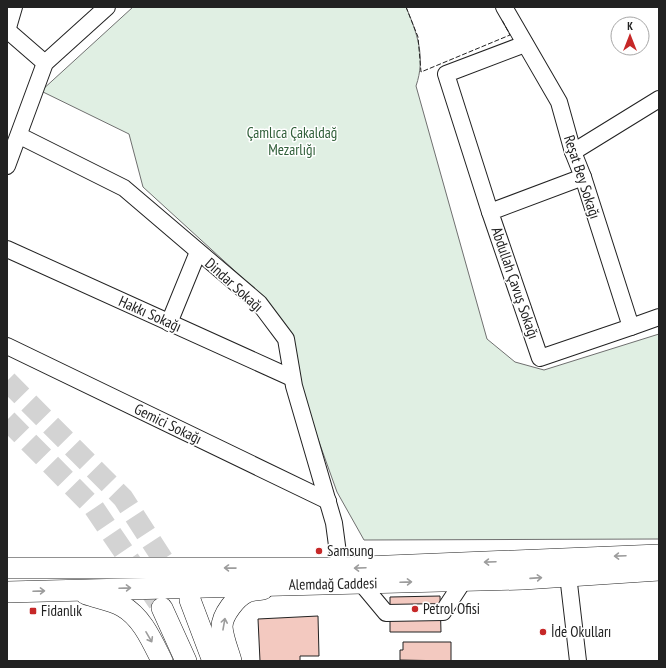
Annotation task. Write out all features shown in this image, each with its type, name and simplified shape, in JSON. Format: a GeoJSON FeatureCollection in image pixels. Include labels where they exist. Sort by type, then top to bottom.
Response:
{"type":"FeatureCollection","features":[{"type":"Feature","properties":{"kind":"main road","name":"Alemdağ Caddesi"},"geometry":{"type":"LineString","coordinates":[[7,568],[340,568],[659,555]]}},
{"type":"Feature","properties":{"kind":"main road","name":"Alemdağ Caddesi"},"geometry":{"type":"LineString","coordinates":[[7,592],[464,580],[659,570]]}},
{"type":"Feature","properties":{"kind":"main road"},"geometry":{"type":"LineString","coordinates":[[231,661],[224,641],[222,625],[232,605],[246,592],[283,585]]}},
{"type":"Feature","properties":{"kind":"main road"},"geometry":{"type":"LineString","coordinates":[[72,590],[121,605],[135,616],[149,636],[162,661]]}},
{"type":"Feature","properties":{"kind":"main road"},"geometry":{"type":"LineString","coordinates":[[190,600],[213,661]]}},
{"type":"Feature","properties":{"kind":"main road"},"geometry":{"type":"LineString","coordinates":[[162,608],[186,661]]}},
{"type":"Feature","properties":{"kind":"street"},"geometry":{"type":"LineString","coordinates":[[14,7],[7,31],[45,63]]}},
{"type":"Feature","properties":{"kind":"street"},"geometry":{"type":"LineString","coordinates":[[7,166],[20,136],[45,63],[107,7]]}},
{"type":"Feature","properties":{"kind":"street","name":"Reşat Bey Sokağı"},"geometry":{"type":"LineString","coordinates":[[504,7],[559,102],[573,152],[583,177],[631,327]]}},
{"type":"Feature","properties":{"kind":"street"},"geometry":{"type":"LineString","coordinates":[[490,212],[446,74],[525,44]]}},
{"type":"Feature","properties":{"kind":"street"},"geometry":{"type":"LineString","coordinates":[[573,152],[659,100]]}},
{"type":"Feature","properties":{"kind":"street","name":"Dindar Sokağı"},"geometry":{"type":"LineString","coordinates":[[20,136],[124,188],[259,303],[268,315],[286,340],[292,378],[334,523],[340,568]]}},
{"type":"Feature","properties":{"kind":"street","name":"Abdullah Çavuş Sokağı"},"geometry":{"type":"LineString","coordinates":[[583,177],[490,212],[540,358],[631,327]]}},
{"type":"Feature","properties":{"kind":"street","name":"Hakkı Sokağı"},"geometry":{"type":"LineString","coordinates":[[7,249],[292,378]]}},
{"type":"Feature","properties":{"kind":"street"},"geometry":{"type":"LineString","coordinates":[[170,323],[198,252]]}},
{"type":"Feature","properties":{"kind":"street"},"geometry":{"type":"LineString","coordinates":[[631,327],[659,317]]}},
{"type":"Feature","properties":{"kind":"street","name":"Gemici Sokağı"},"geometry":{"type":"LineString","coordinates":[[7,346],[328,501]]}},
{"type":"Feature","properties":{"kind":"street"},"geometry":{"type":"LineString","coordinates":[[568,575],[578,661]]}},
{"type":"Feature","properties":{"kind":"street"},"geometry":{"type":"LineString","coordinates":[[361,583],[386,613],[443,612],[464,580]]}},
{"type":"Feature","properties":{"kind":"green space","name":"Çamlıca Çakaldağ Mezarlığı"},"geometry":{"type":"Polygon","coordinates":[[[133,7],[406,7],[414,26],[419,45],[420,65],[416,86],[487,339],[515,362],[544,370],[659,334],[659,539],[364,540],[337,492],[299,386],[296,352],[285,326],[258,292],[143,187],[129,134],[41,91],[133,7]]]}},
{"type":"Feature","properties":{"kind":"building"},"geometry":{"type":"Polygon","coordinates":[[[440,596],[441,632],[390,632],[390,597],[440,596]]]}},
{"type":"Feature","properties":{"kind":"building"},"geometry":{"type":"Polygon","coordinates":[[[318,616],[319,656],[300,656],[300,661],[260,661],[258,619],[318,616]]]}},
{"type":"Feature","properties":{"kind":"building"},"geometry":{"type":"Polygon","coordinates":[[[403,642],[451,642],[451,661],[400,660],[400,650],[403,650],[403,642]]]}},
{"type":"Feature","properties":{"kind":"tunnel"},"geometry":{"type":"LineString","coordinates":[[7,381],[123,498],[177,581]]}},
{"type":"Feature","properties":{"kind":"tunnel"},"geometry":{"type":"LineString","coordinates":[[7,420],[94,508],[162,608]]}},
{"type":"Feature","properties":{"kind":"fence"},"geometry":{"type":"LineString","coordinates":[[406,7],[418,37],[421,72],[510,35],[502,20]]}},
{"type":"Feature","properties":{"kind":"place","name":"Samsung"},"geometry":{"type":"Point","coordinates":[319,551]}},
{"type":"Feature","properties":{"kind":"place","name":"Petrol Ofisi"},"geometry":{"type":"Point","coordinates":[415,609]}},
{"type":"Feature","properties":{"kind":"place","name":"Fidanlık"},"geometry":{"type":"Point","coordinates":[33,611]}},
{"type":"Feature","properties":{"kind":"place","name":"İde Okulları"},"geometry":{"type":"Point","coordinates":[543,632]}}]}
